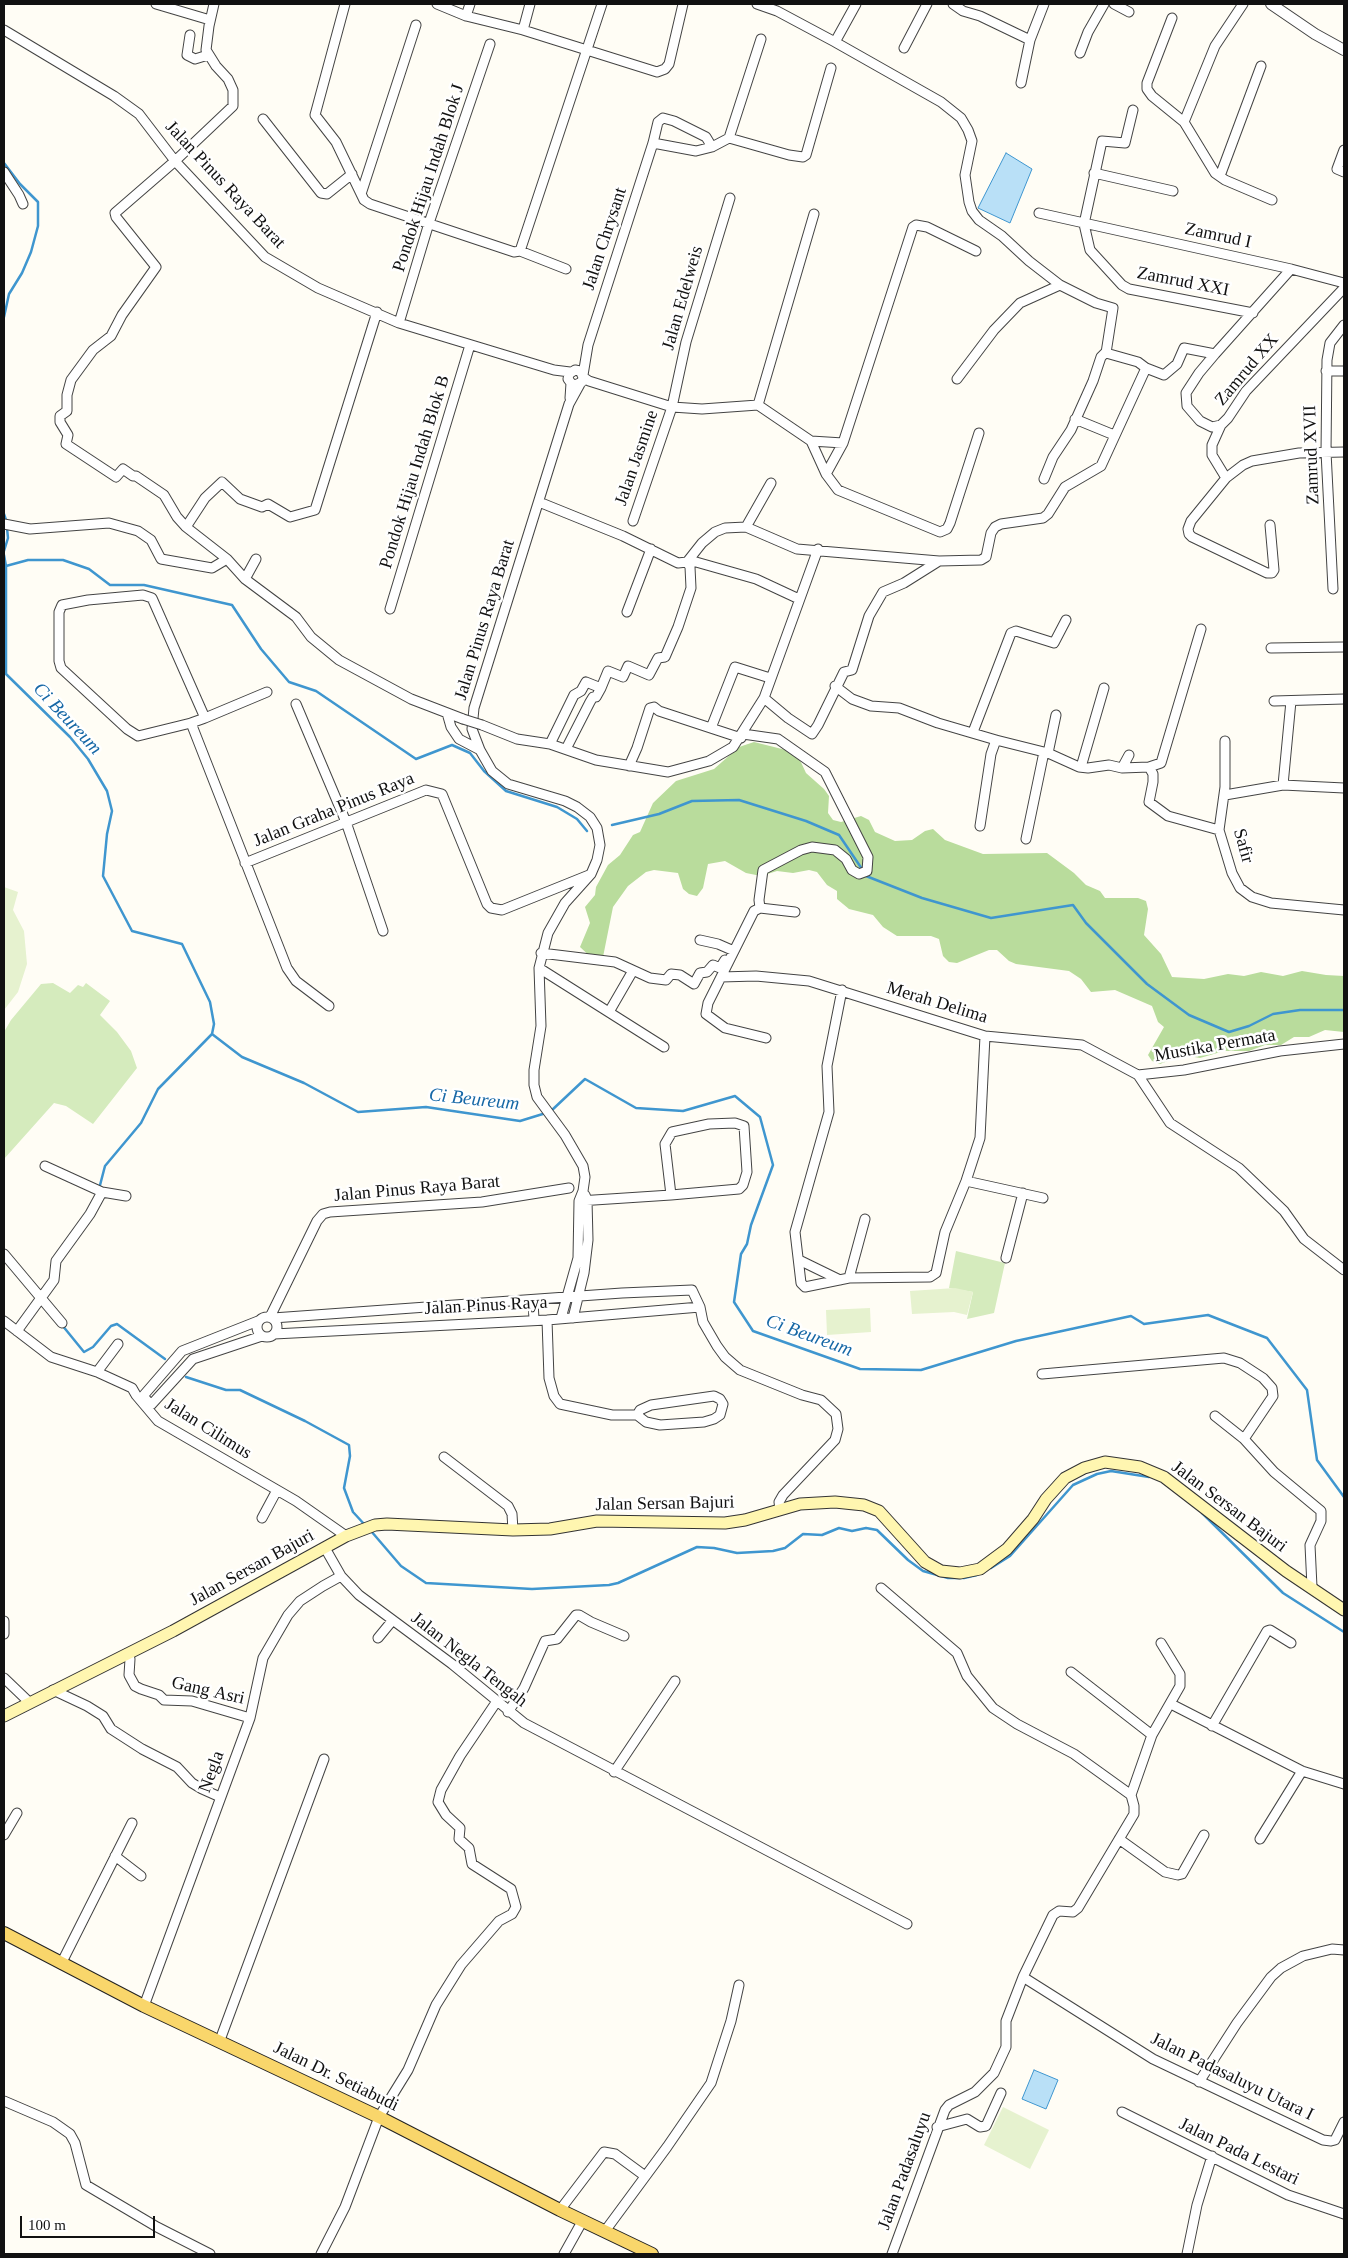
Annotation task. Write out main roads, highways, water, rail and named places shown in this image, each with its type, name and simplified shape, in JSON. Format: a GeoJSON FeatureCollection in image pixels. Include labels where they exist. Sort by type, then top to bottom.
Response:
{"type":"FeatureCollection","features":[{"type":"Feature","properties":{"kind":"main road","name":"Jalan Sersan Bajuri"},"geometry":{"type":"LineString","coordinates":[[4,1716],[174,1631],[346,1536],[374,1526],[387,1524],[513,1530],[550,1529],[597,1521],[706,1524],[735,1522],[800,1504],[835,1502],[864,1505],[879,1511],[925,1562],[941,1571],[960,1573],[980,1569],[1007,1549],[1065,1478],[1084,1468],[1105,1462],[1116,1462],[1140,1467],[1164,1477],[1286,1571],[1343,1608]]}},
{"type":"Feature","properties":{"kind":"main road","name":"Jalan Dr. Setiabudi"},"geometry":{"type":"LineString","coordinates":[[4,1934],[144,2006],[220,2040],[379,2117],[560,2210],[652,2254]]}},
{"type":"Feature","properties":{"kind":"water"},"geometry":{"type":"Polygon","coordinates":[[[1006,153],[1032,169],[1010,223],[978,208],[1006,153]]]}},
{"type":"Feature","properties":{"kind":"water"},"geometry":{"type":"Polygon","coordinates":[[[1034,2070],[1058,2080],[1046,2109],[1022,2099],[1034,2070]]]}},
{"type":"Feature","properties":{"kind":"waterway","name":"Ci Beureum"},"geometry":{"type":"LineString","coordinates":[[4,163],[20,184],[38,202],[38,226],[31,252],[22,273],[9,294],[4,317]]}},
{"type":"Feature","properties":{"kind":"waterway","name":"Ci Beureum"},"geometry":{"type":"LineString","coordinates":[[4,514],[7,523]]}},
{"type":"Feature","properties":{"kind":"waterway","name":"Ci Beureum"},"geometry":{"type":"LineString","coordinates":[[4,551],[8,538],[7,528]]}},
{"type":"Feature","properties":{"kind":"waterway","name":"Ci Beureum"},"geometry":{"type":"LineString","coordinates":[[4,555],[6,566],[28,560],[63,560],[89,569],[110,585],[144,585],[232,605],[261,649],[289,682],[316,691],[416,759],[452,745],[470,753],[484,771],[506,791],[557,807],[577,819],[587,831]]}},
{"type":"Feature","properties":{"kind":"waterway","name":"Ci Beureum"},"geometry":{"type":"LineString","coordinates":[[6,566],[6,674],[70,737],[88,759],[107,791],[112,811],[107,834],[103,876],[132,931],[182,944],[210,1002],[214,1024],[212,1034],[242,1057],[304,1083],[358,1112],[426,1107],[520,1121],[546,1113]]}},
{"type":"Feature","properties":{"kind":"waterway"},"geometry":{"type":"LineString","coordinates":[[612,825],[659,814],[692,801],[739,800],[806,821],[839,835],[862,869]]}},
{"type":"Feature","properties":{"kind":"waterway"},"geometry":{"type":"LineString","coordinates":[[865,874],[922,898],[991,918],[1073,905],[1086,923],[1147,984],[1189,1015],[1229,1032],[1249,1026],[1273,1014],[1300,1010],[1344,1010]]}},
{"type":"Feature","properties":{"kind":"waterway"},"geometry":{"type":"LineString","coordinates":[[99,1189],[105,1166],[141,1123],[158,1089],[212,1034]]}},
{"type":"Feature","properties":{"kind":"waterway","name":"Ci Beureum"},"geometry":{"type":"LineString","coordinates":[[551,1111],[585,1079],[636,1108],[683,1111],[735,1096],[760,1117],[773,1165],[751,1225],[747,1244],[741,1254],[734,1302],[753,1331],[860,1369],[921,1370],[1016,1341],[1131,1316],[1144,1324],[1208,1315],[1267,1338],[1307,1390],[1317,1460],[1344,1497]]}},
{"type":"Feature","properties":{"kind":"waterway"},"geometry":{"type":"LineString","coordinates":[[62,1325],[84,1352],[93,1347],[111,1326],[117,1324],[165,1359]]}},
{"type":"Feature","properties":{"kind":"waterway"},"geometry":{"type":"LineString","coordinates":[[186,1377],[226,1390],[240,1390],[305,1421],[349,1445],[350,1456],[344,1488],[353,1512],[365,1525]]}},
{"type":"Feature","properties":{"kind":"waterway"},"geometry":{"type":"LineString","coordinates":[[991,1568],[1010,1556],[1073,1485],[1097,1474],[1111,1471],[1149,1477]]}},
{"type":"Feature","properties":{"kind":"waterway"},"geometry":{"type":"LineString","coordinates":[[1202,1513],[1283,1593],[1344,1632]]}},
{"type":"Feature","properties":{"kind":"waterway"},"geometry":{"type":"LineString","coordinates":[[371,1531],[401,1566],[426,1583],[532,1589],[609,1585],[618,1583],[697,1547],[714,1548],[737,1553],[773,1551],[785,1548],[803,1534],[822,1535],[839,1528],[852,1531],[866,1528],[877,1530],[908,1560],[923,1571],[948,1578],[964,1578],[977,1575]]}}]}
